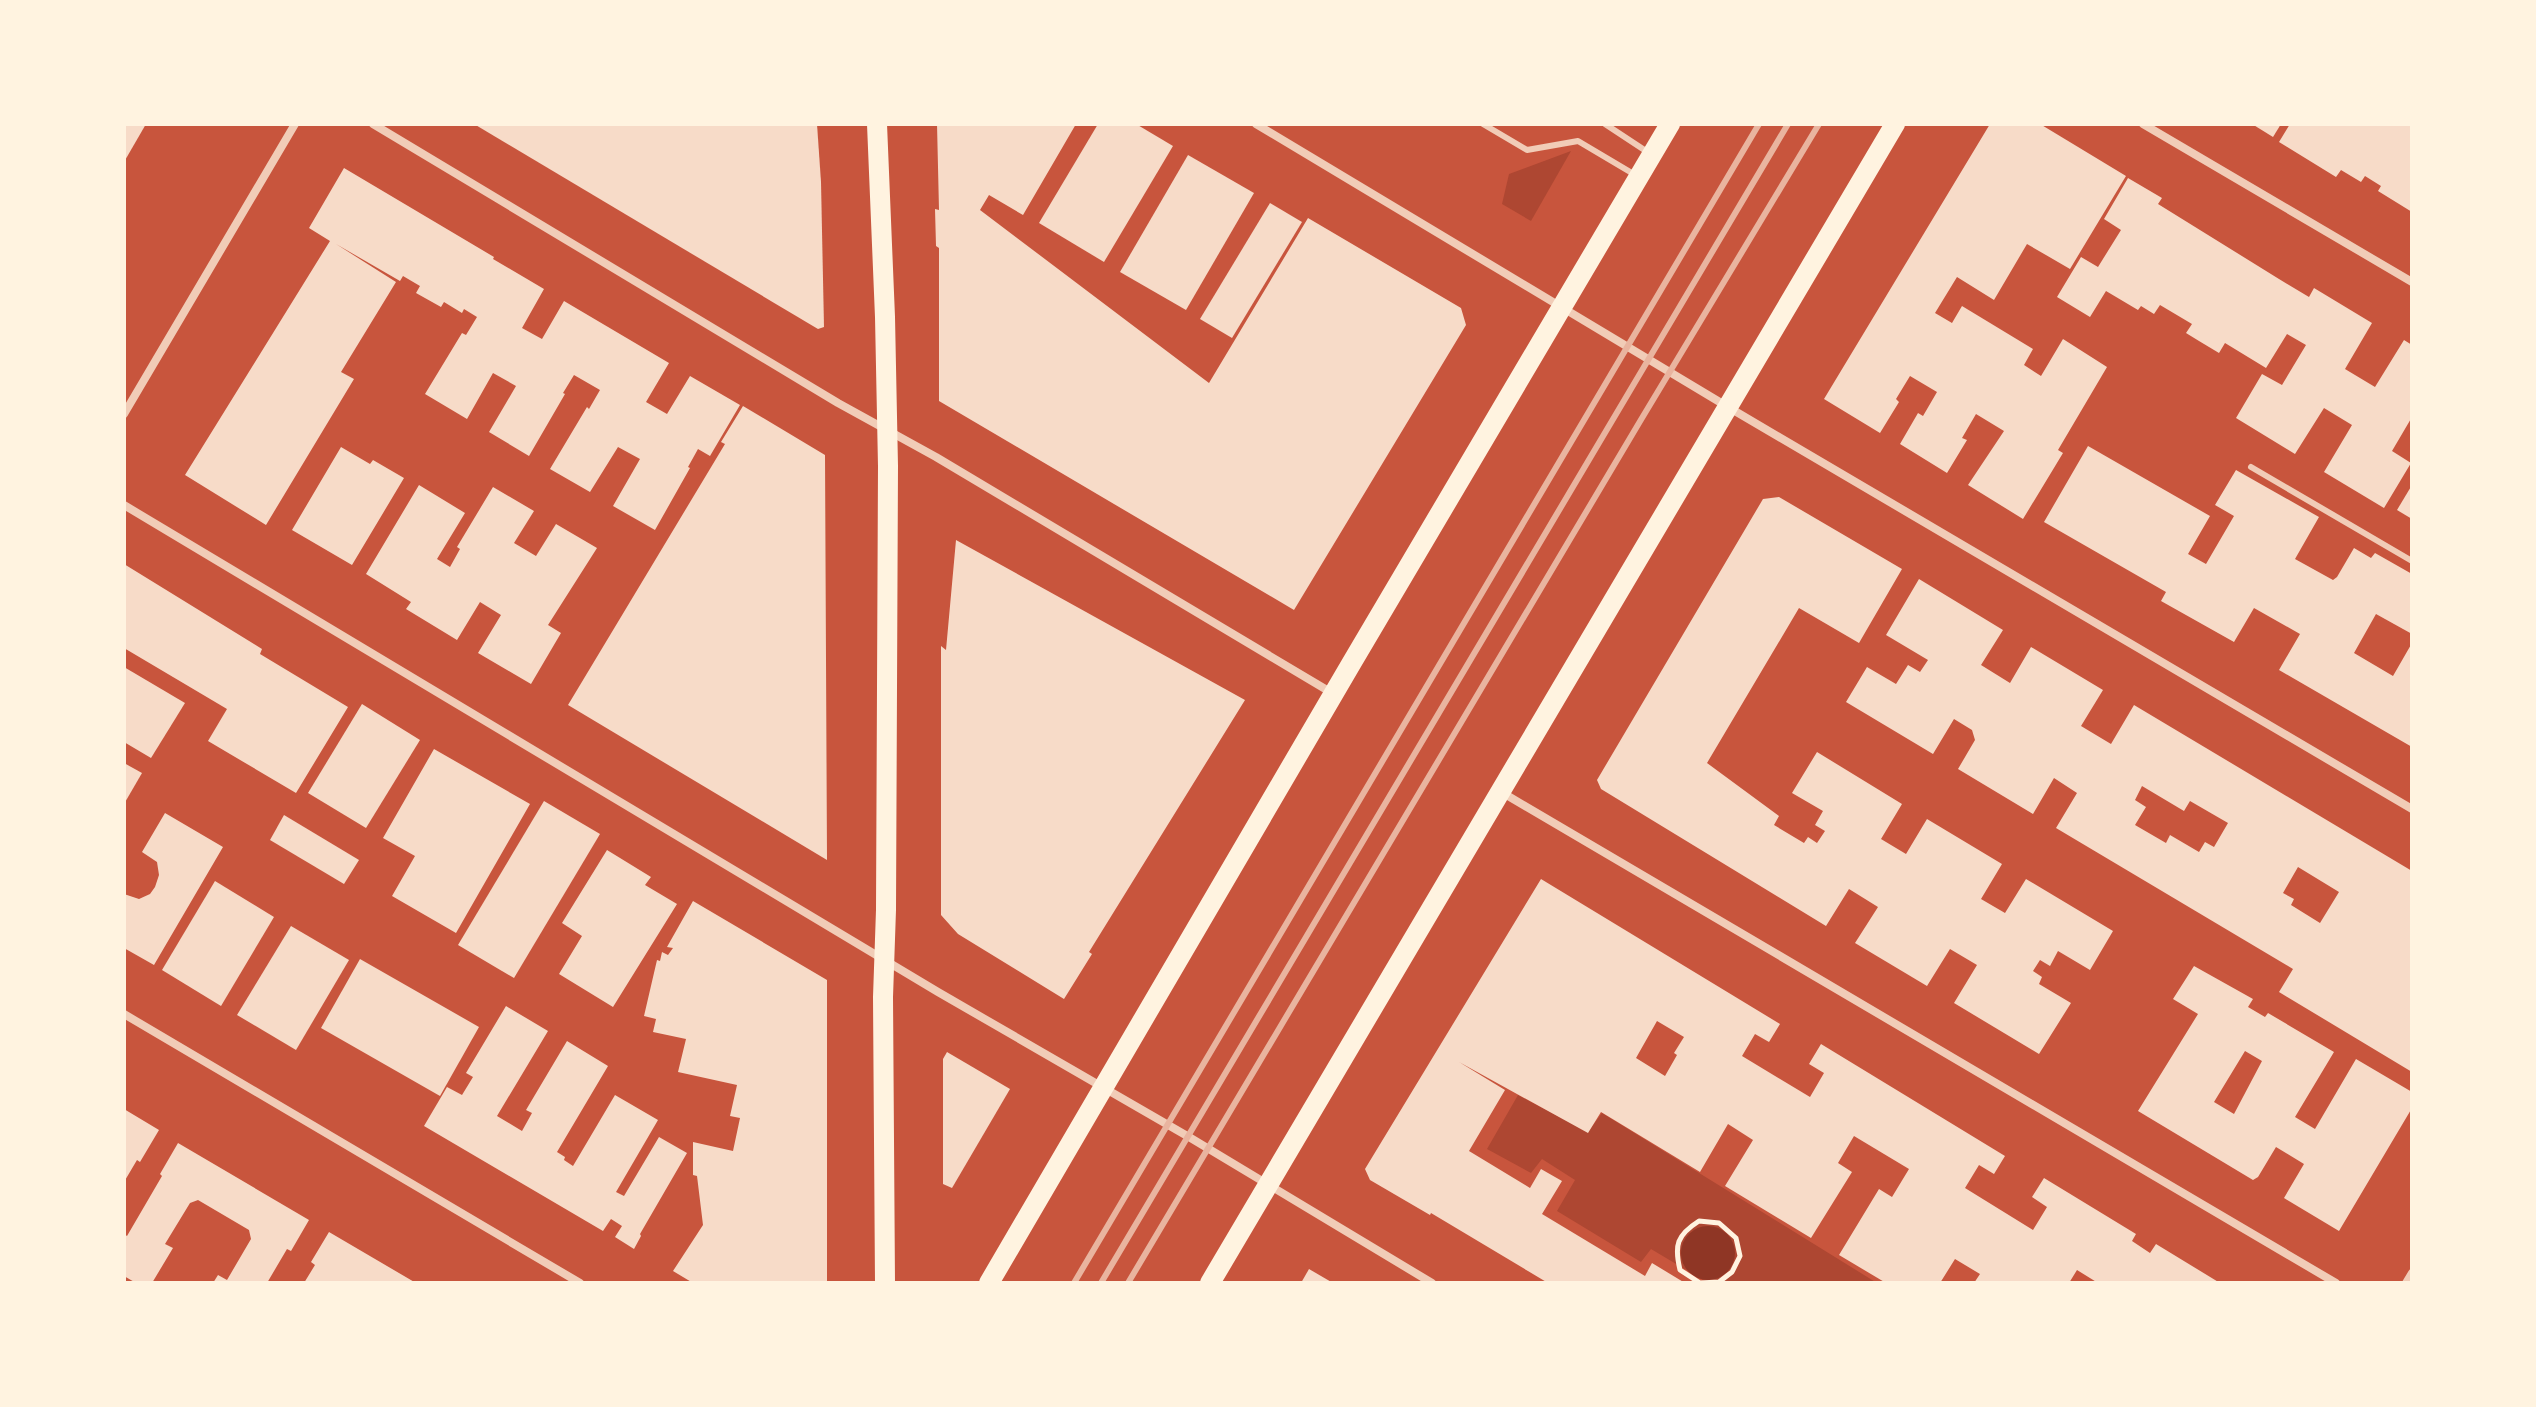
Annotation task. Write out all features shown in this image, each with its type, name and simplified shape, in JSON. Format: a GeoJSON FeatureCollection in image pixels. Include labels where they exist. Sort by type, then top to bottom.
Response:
{"type":"FeatureCollection","features":[{"type":"Feature","properties":{"kind":"main road"},"geometry":{"type":"LineString","coordinates":[[877,124],[887,431],[885,1283]]}},
{"type":"Feature","properties":{"kind":"main road"},"geometry":{"type":"LineString","coordinates":[[989,1283],[1670,124]]}},
{"type":"Feature","properties":{"kind":"main road"},"geometry":{"type":"LineString","coordinates":[[1210,1283],[1895,124]]}},
{"type":"Feature","properties":{"kind":"street"},"geometry":{"type":"LineString","coordinates":[[124,414],[295,124]]}},
{"type":"Feature","properties":{"kind":"street"},"geometry":{"type":"LineString","coordinates":[[373,124],[838,403],[1333,693]]}},
{"type":"Feature","properties":{"kind":"street"},"geometry":{"type":"LineString","coordinates":[[1256,124],[1728,407],[2412,809]]}},
{"type":"Feature","properties":{"kind":"street"},"geometry":{"type":"LineString","coordinates":[[2143,124],[2412,282]]}},
{"type":"Feature","properties":{"kind":"street"},"geometry":{"type":"LineString","coordinates":[[124,505],[1432,1283]]}},
{"type":"Feature","properties":{"kind":"street"},"geometry":{"type":"LineString","coordinates":[[1500,791],[2336,1283]]}},
{"type":"Feature","properties":{"kind":"street"},"geometry":{"type":"LineString","coordinates":[[124,1014],[580,1283]]}},
{"type":"Feature","properties":{"kind":"street"},"geometry":{"type":"LineString","coordinates":[[2406,1283],[2412,1273]]}},
{"type":"Feature","properties":{"kind":"lane"},"geometry":{"type":"LineString","coordinates":[[1483,124],[1527,150],[1578,141],[1639,177]]}},
{"type":"Feature","properties":{"kind":"lane"},"geometry":{"type":"LineString","coordinates":[[1605,124],[1652,155]]}},
{"type":"Feature","properties":{"kind":"lane"},"geometry":{"type":"LineString","coordinates":[[2251,467],[2412,561]]}},
{"type":"Feature","properties":{"kind":"path"},"geometry":{"type":"LineString","coordinates":[[1699,1221],[1719,1223],[1736,1238],[1740,1256],[1732,1272],[1719,1282],[1700,1283],[1680,1270],[1676,1246],[1685,1230],[1699,1221]]}},
{"type":"Feature","properties":{"kind":"shaded area"},"geometry":{"type":"Polygon","coordinates":[[[1571,151],[1531,221],[1502,204],[1509,174],[1571,151]]]}},
{"type":"Feature","properties":{"kind":"shaded area"},"geometry":{"type":"Polygon","coordinates":[[[1518,1095],[1588,1132],[1602,1113],[1877,1283],[1708,1283],[1651,1249],[1641,1262],[1557,1211],[1575,1180],[1542,1159],[1531,1173],[1487,1149],[1518,1095]]]}},
{"type":"Feature","properties":{"kind":"shaded area"},"geometry":{"type":"Polygon","coordinates":[[[1708,1226],[1727,1234],[1735,1253],[1727,1272],[1708,1280],[1689,1272],[1681,1253],[1689,1234],[1708,1226]]]}},
{"type":"Feature","properties":{"kind":"building"},"geometry":{"type":"Polygon","coordinates":[[[124,124],[146,124],[124,162],[124,124]]]}},
{"type":"Feature","properties":{"kind":"building"},"geometry":{"type":"Polygon","coordinates":[[[474,124],[817,124],[824,327],[818,329],[474,124]]]}},
{"type":"Feature","properties":{"kind":"building"},"geometry":{"type":"Polygon","coordinates":[[[937,124],[1076,124],[1023,215],[989,195],[980,210],[1209,383],[1308,218],[1461,308],[1466,325],[1294,610],[939,401],[939,248],[936,246],[935,209],[939,210],[937,124]]]}},
{"type":"Feature","properties":{"kind":"building"},"geometry":{"type":"Polygon","coordinates":[[[1098,124],[1136,124],[1173,146],[1104,262],[1039,223],[1098,124]]]}},
{"type":"Feature","properties":{"kind":"building"},"geometry":{"type":"Polygon","coordinates":[[[1990,124],[2040,124],[2126,176],[2070,269],[2027,244],[1994,300],[1957,277],[1935,313],[1952,323],[1962,306],[2033,349],[2024,365],[2041,376],[2063,339],[2107,367],[2058,450],[2063,453],[2023,519],[1968,485],[2004,431],[1976,414],[1962,438],[1967,440],[1947,473],[1900,444],[1918,413],[1923,416],[1937,392],[1910,376],[1880,433],[1824,399],[1990,124]]]}},
{"type":"Feature","properties":{"kind":"building"},"geometry":{"type":"Polygon","coordinates":[[[2252,124],[2281,124],[2273,137],[2252,124]]]}},
{"type":"Feature","properties":{"kind":"building"},"geometry":{"type":"Polygon","coordinates":[[[2290,124],[2412,124],[2412,212],[2378,191],[2381,186],[2365,176],[2361,182],[2341,170],[2336,177],[2279,142],[2290,124]]]}},
{"type":"Feature","properties":{"kind":"building"},"geometry":{"type":"Polygon","coordinates":[[[1188,155],[1254,193],[1186,310],[1120,272],[1188,155]]]}},
{"type":"Feature","properties":{"kind":"building"},"geometry":{"type":"Polygon","coordinates":[[[344,168],[544,289],[522,328],[542,339],[564,301],[669,363],[646,402],[667,414],[690,376],[740,405],[710,456],[698,449],[655,530],[613,506],[640,459],[618,447],[590,492],[550,469],[600,390],[574,375],[529,456],[489,432],[516,386],[493,373],[467,419],[425,394],[462,333],[466,335],[477,317],[464,309],[462,313],[444,302],[441,307],[416,293],[420,286],[403,276],[400,281],[336,244],[396,282],[341,372],[354,379],[266,525],[185,475],[330,241],[309,228],[344,168]]]}},
{"type":"Feature","properties":{"kind":"building"},"geometry":{"type":"Polygon","coordinates":[[[2128,178],[2162,198],[2158,204],[2309,297],[2314,288],[2372,323],[2345,369],[2375,387],[2404,340],[2412,345],[2412,417],[2392,451],[2411,463],[2384,508],[2324,472],[2352,425],[2324,408],[2295,454],[2236,418],[2262,374],[2282,385],[2306,345],[2287,334],[2266,368],[2225,343],[2219,353],[2186,333],[2192,324],[2160,305],[2154,314],[2141,306],[2138,310],[2106,291],[2090,317],[2057,297],[2081,257],[2098,267],[2121,230],[2104,219],[2128,178]]]}},
{"type":"Feature","properties":{"kind":"building"},"geometry":{"type":"Polygon","coordinates":[[[1270,203],[1302,222],[1232,338],[1200,319],[1270,203]]]}},
{"type":"Feature","properties":{"kind":"building"},"geometry":{"type":"Polygon","coordinates":[[[743,406],[825,455],[827,860],[568,705],[725,444],[721,442],[743,406]]]}},
{"type":"Feature","properties":{"kind":"building"},"geometry":{"type":"Polygon","coordinates":[[[2088,446],[2210,516],[2188,554],[2206,564],[2234,516],[2215,505],[2236,470],[2319,517],[2295,559],[2333,580],[2354,548],[2371,558],[2375,553],[2412,574],[2412,634],[2376,614],[2354,653],[2393,676],[2412,643],[2412,747],[2279,670],[2300,634],[2254,608],[2234,642],[2161,601],[2166,592],[2044,522],[2088,446]]]}},
{"type":"Feature","properties":{"kind":"building"},"geometry":{"type":"Polygon","coordinates":[[[341,447],[370,464],[373,460],[404,478],[352,565],[292,530],[341,447]]]}},
{"type":"Feature","properties":{"kind":"building"},"geometry":{"type":"Polygon","coordinates":[[[419,485],[465,513],[437,559],[450,567],[460,549],[457,547],[493,487],[534,511],[514,543],[536,556],[556,524],[597,548],[548,625],[561,633],[531,684],[478,653],[501,615],[480,602],[457,640],[406,609],[411,602],[366,574],[419,485]]]}},
{"type":"Feature","properties":{"kind":"building"},"geometry":{"type":"Polygon","coordinates":[[[2412,485],[2412,519],[2397,510],[2412,485]]]}},
{"type":"Feature","properties":{"kind":"building"},"geometry":{"type":"Polygon","coordinates":[[[1779,497],[1902,569],[1859,643],[1799,608],[1707,763],[1779,816],[1774,825],[1804,843],[1808,837],[1817,843],[1825,831],[1815,825],[1823,811],[1792,793],[1817,752],[1902,804],[1881,839],[1906,854],[1927,819],[2002,864],[1981,899],[2005,913],[2026,879],[2113,931],[2090,970],[2058,951],[2050,966],[2040,960],[2033,971],[2042,977],[2039,984],[2071,1003],[2039,1054],[1954,1003],[1977,965],[1950,949],[1927,986],[1855,943],[1878,907],[1849,889],[1826,926],[1601,789],[1597,780],[1763,499],[1779,497]]]}},
{"type":"Feature","properties":{"kind":"building"},"geometry":{"type":"Polygon","coordinates":[[[956,540],[1245,700],[1089,952],[1092,954],[1064,999],[958,934],[941,915],[941,646],[946,650],[956,540]]]}},
{"type":"Feature","properties":{"kind":"building"},"geometry":{"type":"Polygon","coordinates":[[[124,564],[262,649],[260,654],[348,707],[296,793],[208,741],[227,709],[124,648],[124,564]]]}},
{"type":"Feature","properties":{"kind":"building"},"geometry":{"type":"Polygon","coordinates":[[[1919,579],[2003,630],[1981,665],[2010,683],[2031,647],[2103,690],[2081,726],[2111,744],[2134,705],[2412,871],[2412,1072],[2279,992],[2293,969],[2056,828],[2077,793],[2054,778],[2033,814],[1958,769],[1975,740],[1972,730],[1954,719],[1933,754],[1846,702],[1867,667],[1896,684],[1908,665],[1920,672],[1928,660],[1886,635],[1919,579]],[[2142,786],[2135,800],[2146,807],[2135,825],[2166,843],[2170,835],[2199,852],[2205,842],[2214,847],[2228,823],[2190,801],[2184,811],[2142,786]],[[2298,867],[2283,893],[2294,899],[2291,905],[2320,923],[2339,892],[2298,867]]]}},
{"type":"Feature","properties":{"kind":"building"},"geometry":{"type":"Polygon","coordinates":[[[124,667],[185,703],[151,758],[124,742],[124,667]]]}},
{"type":"Feature","properties":{"kind":"building"},"geometry":{"type":"Polygon","coordinates":[[[362,704],[420,740],[366,828],[308,793],[362,704]]]}},
{"type":"Feature","properties":{"kind":"building"},"geometry":{"type":"Polygon","coordinates":[[[434,749],[530,804],[456,933],[392,896],[415,856],[383,838],[434,749]]]}},
{"type":"Feature","properties":{"kind":"building"},"geometry":{"type":"Polygon","coordinates":[[[124,763],[142,773],[124,804],[124,763]]]}},
{"type":"Feature","properties":{"kind":"building"},"geometry":{"type":"Polygon","coordinates":[[[544,801],[600,834],[514,978],[458,945],[544,801]]]}},
{"type":"Feature","properties":{"kind":"building"},"geometry":{"type":"Polygon","coordinates":[[[165,813],[223,847],[154,965],[124,948],[124,894],[139,899],[150,894],[155,887],[159,875],[157,862],[142,852],[165,813]]]}},
{"type":"Feature","properties":{"kind":"building"},"geometry":{"type":"Polygon","coordinates":[[[284,815],[359,860],[344,884],[270,840],[284,815]]]}},
{"type":"Feature","properties":{"kind":"building"},"geometry":{"type":"Polygon","coordinates":[[[607,850],[651,877],[645,885],[677,904],[613,1007],[559,974],[582,936],[562,923],[607,850]]]}},
{"type":"Feature","properties":{"kind":"building"},"geometry":{"type":"Polygon","coordinates":[[[1541,879],[1780,1024],[1769,1042],[1755,1034],[1742,1056],[1810,1097],[1824,1073],[1809,1064],[1821,1044],[2005,1156],[1994,1174],[1979,1165],[1965,1188],[2033,1230],[2047,1207],[2032,1197],[2044,1178],[2136,1234],[2132,1241],[2150,1253],[2156,1244],[2220,1283],[2098,1283],[2077,1270],[2069,1283],[1974,1283],[1980,1274],[1955,1259],[1940,1283],[1886,1283],[1839,1255],[1879,1189],[1892,1197],[1909,1169],[1854,1136],[1838,1163],[1852,1172],[1811,1238],[1725,1186],[1753,1140],[1728,1124],[1700,1172],[1601,1112],[1588,1133],[1459,1062],[1505,1090],[1469,1151],[1530,1188],[1541,1169],[1562,1181],[1542,1214],[1645,1276],[1652,1263],[1685,1283],[1548,1283],[1370,1180],[1365,1169],[1541,879]],[[1657,1021],[1636,1058],[1665,1076],[1684,1037],[1657,1021]]]}},
{"type":"Feature","properties":{"kind":"building"},"geometry":{"type":"Polygon","coordinates":[[[215,881],[274,917],[221,1006],[162,970],[215,881]]]}},
{"type":"Feature","properties":{"kind":"building"},"geometry":{"type":"Polygon","coordinates":[[[693,901],[827,980],[827,1283],[693,1283],[673,1271],[703,1225],[697,1176],[693,1175],[693,1142],[733,1151],[740,1118],[730,1116],[737,1085],[678,1072],[686,1039],[653,1032],[656,1019],[644,1016],[657,960],[660,961],[662,952],[668,955],[673,948],[667,947],[693,901]]]}},
{"type":"Feature","properties":{"kind":"building"},"geometry":{"type":"Polygon","coordinates":[[[291,926],[349,960],[296,1050],[237,1015],[291,926]]]}},
{"type":"Feature","properties":{"kind":"building"},"geometry":{"type":"Polygon","coordinates":[[[360,959],[479,1027],[440,1096],[321,1028],[360,959]]]}},
{"type":"Feature","properties":{"kind":"building"},"geometry":{"type":"Polygon","coordinates":[[[2194,966],[2253,999],[2248,1007],[2265,1017],[2268,1013],[2334,1052],[2295,1117],[2315,1129],[2356,1059],[2412,1092],[2412,1108],[2339,1231],[2284,1198],[2304,1164],[2276,1147],[2253,1180],[2138,1111],[2198,1014],[2173,999],[2194,966]],[[2245,1051],[2214,1102],[2234,1114],[2262,1061],[2245,1051]]]}},
{"type":"Feature","properties":{"kind":"building"},"geometry":{"type":"Polygon","coordinates":[[[506,1006],[548,1031],[497,1116],[522,1131],[532,1113],[526,1110],[567,1041],[608,1066],[557,1152],[565,1157],[564,1160],[573,1166],[615,1095],[658,1120],[616,1192],[624,1196],[659,1137],[687,1153],[634,1249],[615,1237],[622,1226],[611,1219],[603,1231],[424,1126],[447,1087],[462,1095],[473,1077],[466,1073],[506,1006]]]}},
{"type":"Feature","properties":{"kind":"building"},"geometry":{"type":"Polygon","coordinates":[[[947,1052],[1010,1089],[952,1188],[943,1184],[943,1059],[947,1052]]]}},
{"type":"Feature","properties":{"kind":"building"},"geometry":{"type":"Polygon","coordinates":[[[124,1109],[159,1130],[124,1182],[124,1109]]]}},
{"type":"Feature","properties":{"kind":"building"},"geometry":{"type":"Polygon","coordinates":[[[178,1143],[309,1220],[267,1283],[213,1283],[218,1275],[227,1280],[251,1239],[249,1230],[198,1200],[190,1203],[165,1244],[173,1248],[152,1283],[136,1283],[124,1276],[124,1234],[127,1236],[178,1143]]]}},
{"type":"Feature","properties":{"kind":"building"},"geometry":{"type":"Polygon","coordinates":[[[329,1232],[416,1283],[304,1283],[315,1265],[311,1262],[329,1232]]]}},
{"type":"Feature","properties":{"kind":"building"},"geometry":{"type":"Polygon","coordinates":[[[1309,1269],[1333,1283],[1301,1283],[1309,1269]]]}},
{"type":"Feature","properties":{"kind":"railway"},"geometry":{"type":"LineString","coordinates":[[1074,1283],[1759,124]]}},
{"type":"Feature","properties":{"kind":"railway"},"geometry":{"type":"LineString","coordinates":[[1101,1283],[1788,124]]}},
{"type":"Feature","properties":{"kind":"railway"},"geometry":{"type":"LineString","coordinates":[[1128,1283],[1819,124]]}}]}
